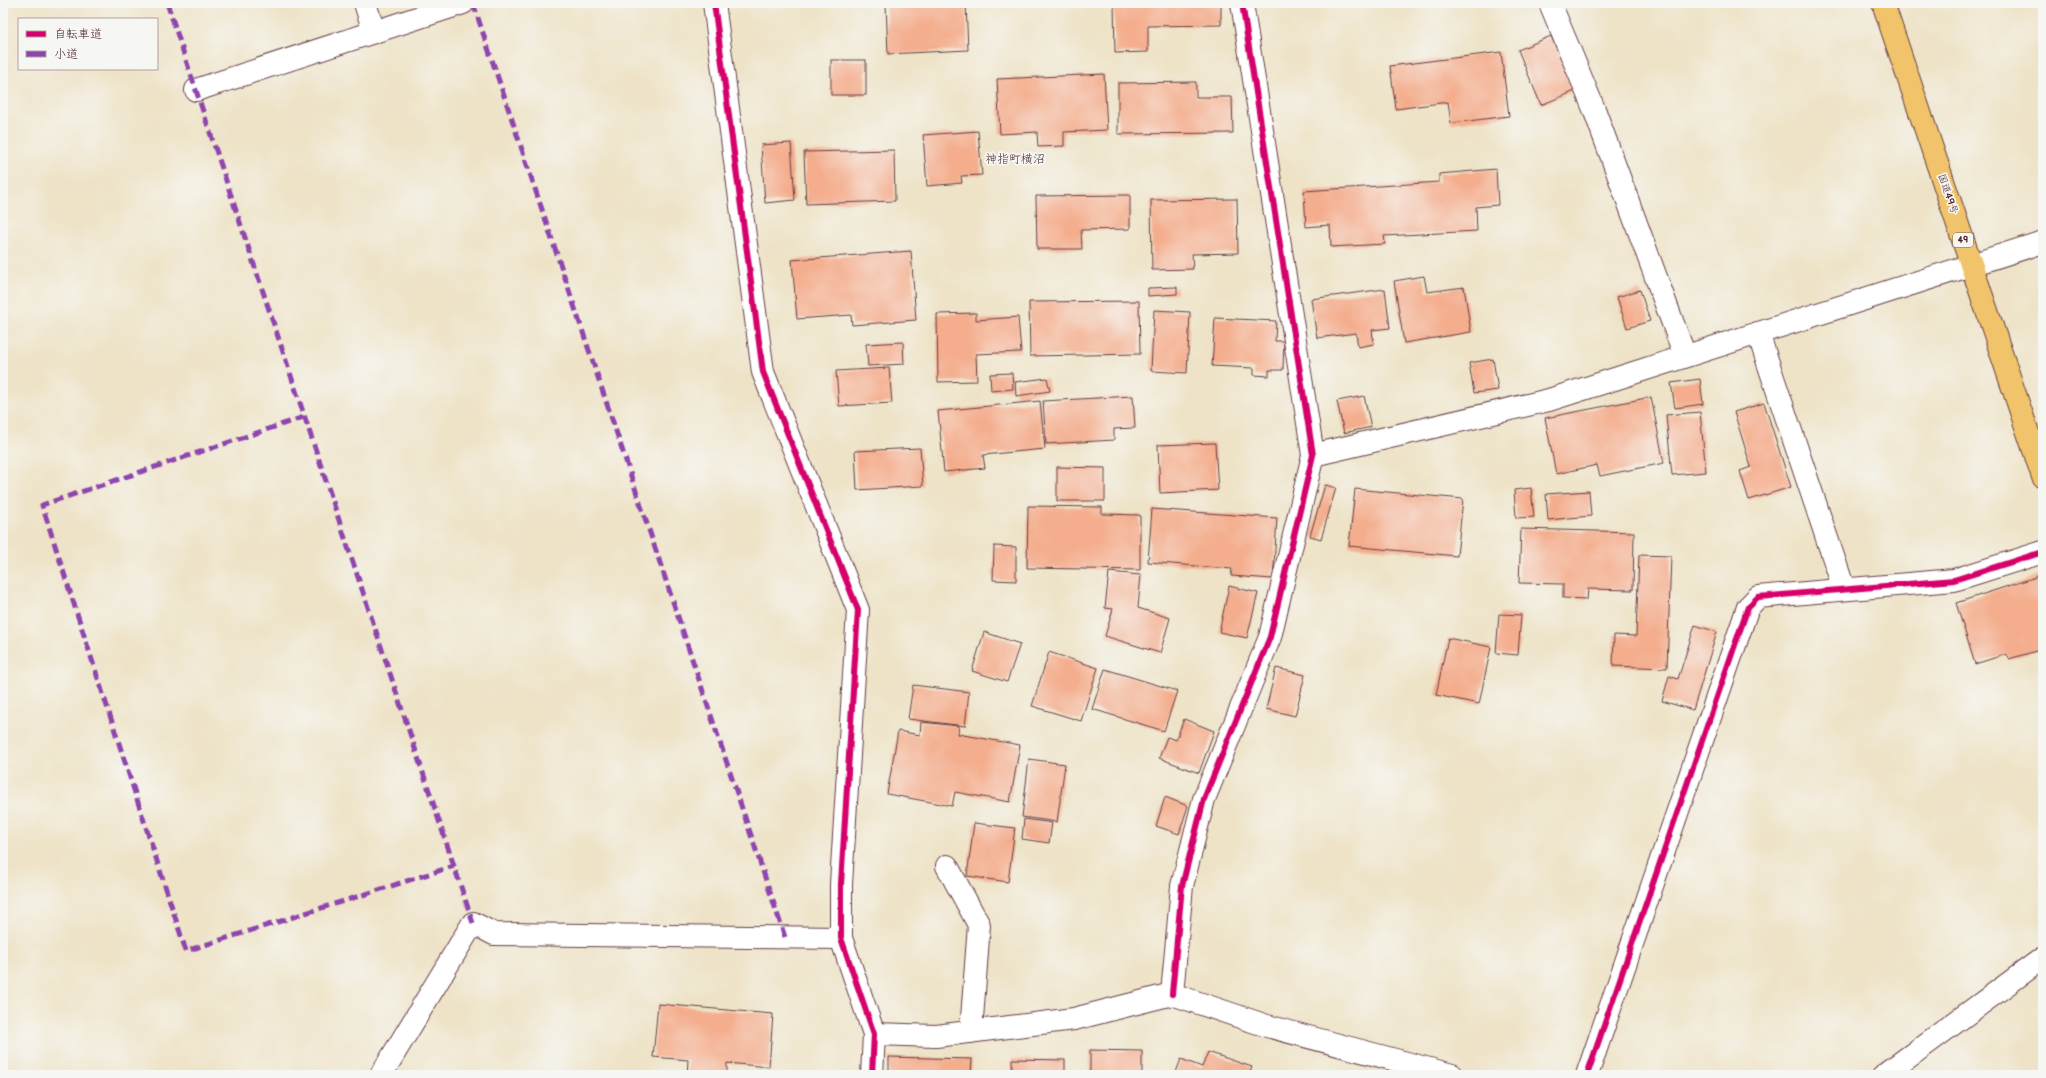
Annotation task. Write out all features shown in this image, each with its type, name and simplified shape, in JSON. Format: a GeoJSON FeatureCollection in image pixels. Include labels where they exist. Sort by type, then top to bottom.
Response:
{"type":"FeatureCollection","features":[{"type":"Feature","properties":{"kind":"highway","name":"国道49号"},"geometry":{"type":"LineString","coordinates":[[1883,3],[2043,476]]}},
{"type":"Feature","properties":{"kind":"street"},"geometry":{"type":"LineString","coordinates":[[365,3],[374,32]]}},
{"type":"Feature","properties":{"kind":"street"},"geometry":{"type":"LineString","coordinates":[[196,90],[463,3]]}},
{"type":"Feature","properties":{"kind":"street"},"geometry":{"type":"LineString","coordinates":[[714,3],[763,372],[858,610],[840,884],[841,938],[874,1034],[872,1075]]}},
{"type":"Feature","properties":{"kind":"street"},"geometry":{"type":"LineString","coordinates":[[1172,994],[1182,886],[1202,806],[1270,637],[1313,455],[1242,3]]}},
{"type":"Feature","properties":{"kind":"street"},"geometry":{"type":"LineString","coordinates":[[1550,3],[1556,22],[1594,109],[1685,356]]}},
{"type":"Feature","properties":{"kind":"street"},"geometry":{"type":"LineString","coordinates":[[1313,455],[1549,400],[2043,242]]}},
{"type":"Feature","properties":{"kind":"street"},"geometry":{"type":"LineString","coordinates":[[1758,333],[1844,589]]}},
{"type":"Feature","properties":{"kind":"street"},"geometry":{"type":"LineString","coordinates":[[1587,1075],[1748,607],[1758,597],[1954,580],[2043,552]]}},
{"type":"Feature","properties":{"kind":"street"},"geometry":{"type":"LineString","coordinates":[[947,866],[979,925],[971,1032]]}},
{"type":"Feature","properties":{"kind":"street"},"geometry":{"type":"LineString","coordinates":[[381,1075],[473,923],[494,934],[841,938]]}},
{"type":"Feature","properties":{"kind":"street"},"geometry":{"type":"LineString","coordinates":[[1884,1075],[2043,958]]}},
{"type":"Feature","properties":{"kind":"street"},"geometry":{"type":"LineString","coordinates":[[874,1034],[936,1036],[1074,1019],[1172,994],[1267,1026],[1442,1074]]}},
{"type":"Feature","properties":{"kind":"building"},"geometry":{"type":"Polygon","coordinates":[[[886,3],[966,3],[968,50],[888,54],[886,3]]]}},
{"type":"Feature","properties":{"kind":"building"},"geometry":{"type":"Polygon","coordinates":[[[1114,3],[1221,3],[1221,25],[1148,26],[1148,52],[1115,53],[1114,3]]]}},
{"type":"Feature","properties":{"kind":"building"},"geometry":{"type":"Polygon","coordinates":[[[1551,36],[1575,91],[1541,105],[1518,50],[1551,36]]]}},
{"type":"Feature","properties":{"kind":"building"},"geometry":{"type":"Polygon","coordinates":[[[1501,52],[1509,116],[1451,123],[1448,102],[1396,109],[1390,66],[1501,52]]]}},
{"type":"Feature","properties":{"kind":"building"},"geometry":{"type":"Polygon","coordinates":[[[831,60],[866,60],[866,95],[831,95],[831,60]]]}},
{"type":"Feature","properties":{"kind":"building"},"geometry":{"type":"Polygon","coordinates":[[[1104,74],[1107,130],[1064,132],[1064,146],[1038,147],[1037,132],[1000,134],[997,79],[1104,74]]]}},
{"type":"Feature","properties":{"kind":"building"},"geometry":{"type":"Polygon","coordinates":[[[1196,82],[1196,97],[1232,97],[1233,133],[1118,134],[1118,83],[1196,82]]]}},
{"type":"Feature","properties":{"kind":"building"},"geometry":{"type":"Polygon","coordinates":[[[978,131],[982,175],[961,176],[962,183],[927,186],[923,135],[978,131]]]}},
{"type":"Feature","properties":{"kind":"building"},"geometry":{"type":"Polygon","coordinates":[[[791,143],[795,200],[765,203],[761,145],[791,143]]]}},
{"type":"Feature","properties":{"kind":"building"},"geometry":{"type":"Polygon","coordinates":[[[894,150],[895,201],[806,204],[804,152],[894,150]]]}},
{"type":"Feature","properties":{"kind":"building"},"geometry":{"type":"Polygon","coordinates":[[[1496,169],[1498,205],[1476,207],[1477,231],[1384,236],[1385,244],[1331,247],[1330,225],[1306,227],[1304,191],[1439,182],[1439,174],[1496,169]]]}},
{"type":"Feature","properties":{"kind":"building"},"geometry":{"type":"Polygon","coordinates":[[[1130,195],[1130,229],[1081,230],[1082,249],[1037,249],[1036,196],[1130,195]]]}},
{"type":"Feature","properties":{"kind":"building"},"geometry":{"type":"Polygon","coordinates":[[[1237,199],[1238,253],[1192,254],[1193,269],[1152,270],[1151,200],[1237,199]]]}},
{"type":"Feature","properties":{"kind":"building"},"geometry":{"type":"Polygon","coordinates":[[[911,251],[916,320],[852,325],[851,315],[797,319],[792,260],[911,251]]]}},
{"type":"Feature","properties":{"kind":"building"},"geometry":{"type":"Polygon","coordinates":[[[1424,276],[1427,292],[1464,287],[1471,332],[1404,343],[1394,281],[1424,276]]]}},
{"type":"Feature","properties":{"kind":"building"},"geometry":{"type":"Polygon","coordinates":[[[1177,287],[1177,294],[1148,296],[1148,288],[1177,287]]]}},
{"type":"Feature","properties":{"kind":"building"},"geometry":{"type":"Polygon","coordinates":[[[1385,289],[1390,328],[1372,330],[1374,344],[1358,347],[1356,333],[1317,338],[1311,299],[1385,289]]]}},
{"type":"Feature","properties":{"kind":"building"},"geometry":{"type":"Polygon","coordinates":[[[1640,290],[1650,321],[1627,328],[1617,297],[1640,290]]]}},
{"type":"Feature","properties":{"kind":"building"},"geometry":{"type":"Polygon","coordinates":[[[1139,301],[1140,354],[1030,356],[1029,302],[1139,301]]]}},
{"type":"Feature","properties":{"kind":"building"},"geometry":{"type":"Polygon","coordinates":[[[1154,310],[1190,312],[1187,373],[1151,371],[1154,310]]]}},
{"type":"Feature","properties":{"kind":"building"},"geometry":{"type":"Polygon","coordinates":[[[976,313],[976,320],[1018,317],[1021,352],[976,354],[977,381],[938,382],[937,314],[976,313]]]}},
{"type":"Feature","properties":{"kind":"building"},"geometry":{"type":"Polygon","coordinates":[[[1215,318],[1276,321],[1275,341],[1284,341],[1283,370],[1269,370],[1269,376],[1254,375],[1254,368],[1212,366],[1215,318]]]}},
{"type":"Feature","properties":{"kind":"building"},"geometry":{"type":"Polygon","coordinates":[[[903,342],[904,364],[868,366],[866,344],[903,342]]]}},
{"type":"Feature","properties":{"kind":"building"},"geometry":{"type":"Polygon","coordinates":[[[1493,359],[1498,390],[1474,393],[1469,363],[1493,359]]]}},
{"type":"Feature","properties":{"kind":"building"},"geometry":{"type":"Polygon","coordinates":[[[889,368],[892,403],[839,406],[836,371],[889,368]]]}},
{"type":"Feature","properties":{"kind":"building"},"geometry":{"type":"Polygon","coordinates":[[[1012,373],[1013,389],[991,391],[990,374],[1012,373]]]}},
{"type":"Feature","properties":{"kind":"building"},"geometry":{"type":"Polygon","coordinates":[[[1047,378],[1050,391],[1016,396],[1015,382],[1047,378]]]}},
{"type":"Feature","properties":{"kind":"building"},"geometry":{"type":"Polygon","coordinates":[[[1700,379],[1703,404],[1675,408],[1671,383],[1700,379]]]}},
{"type":"Feature","properties":{"kind":"building"},"geometry":{"type":"Polygon","coordinates":[[[1133,396],[1135,428],[1114,429],[1114,440],[1046,444],[1043,401],[1133,396]]]}},
{"type":"Feature","properties":{"kind":"building"},"geometry":{"type":"Polygon","coordinates":[[[1364,396],[1371,427],[1344,433],[1337,401],[1364,396]]]}},
{"type":"Feature","properties":{"kind":"building"},"geometry":{"type":"Polygon","coordinates":[[[1651,397],[1664,463],[1600,476],[1597,465],[1556,474],[1545,418],[1651,397]]]}},
{"type":"Feature","properties":{"kind":"building"},"geometry":{"type":"Polygon","coordinates":[[[1040,401],[1045,449],[983,455],[985,468],[944,472],[938,411],[1040,401]]]}},
{"type":"Feature","properties":{"kind":"building"},"geometry":{"type":"Polygon","coordinates":[[[1764,403],[1791,487],[1749,500],[1740,471],[1751,467],[1734,412],[1764,403]]]}},
{"type":"Feature","properties":{"kind":"building"},"geometry":{"type":"Polygon","coordinates":[[[1700,412],[1706,472],[1672,475],[1666,415],[1700,412]]]}},
{"type":"Feature","properties":{"kind":"building"},"geometry":{"type":"Polygon","coordinates":[[[1215,443],[1218,490],[1160,493],[1158,445],[1215,443]]]}},
{"type":"Feature","properties":{"kind":"building"},"geometry":{"type":"Polygon","coordinates":[[[920,448],[923,486],[857,490],[855,451],[920,448]]]}},
{"type":"Feature","properties":{"kind":"building"},"geometry":{"type":"Polygon","coordinates":[[[1057,467],[1105,468],[1105,501],[1057,501],[1057,467]]]}},
{"type":"Feature","properties":{"kind":"building"},"geometry":{"type":"Polygon","coordinates":[[[1325,485],[1336,488],[1321,539],[1310,536],[1325,485]]]}},
{"type":"Feature","properties":{"kind":"building"},"geometry":{"type":"Polygon","coordinates":[[[1531,488],[1534,517],[1516,518],[1514,490],[1531,488]]]}},
{"type":"Feature","properties":{"kind":"building"},"geometry":{"type":"Polygon","coordinates":[[[1355,489],[1463,499],[1457,556],[1349,546],[1355,489]]]}},
{"type":"Feature","properties":{"kind":"building"},"geometry":{"type":"Polygon","coordinates":[[[1589,491],[1591,516],[1548,520],[1546,494],[1589,491]]]}},
{"type":"Feature","properties":{"kind":"building"},"geometry":{"type":"Polygon","coordinates":[[[1028,506],[1102,507],[1102,514],[1140,515],[1140,570],[1027,568],[1028,506]]]}},
{"type":"Feature","properties":{"kind":"building"},"geometry":{"type":"Polygon","coordinates":[[[1152,509],[1277,518],[1273,579],[1231,576],[1232,569],[1148,562],[1152,509]]]}},
{"type":"Feature","properties":{"kind":"building"},"geometry":{"type":"Polygon","coordinates":[[[1521,529],[1634,532],[1633,590],[1588,589],[1587,599],[1563,598],[1563,584],[1519,583],[1521,529]]]}},
{"type":"Feature","properties":{"kind":"building"},"geometry":{"type":"Polygon","coordinates":[[[994,546],[1016,547],[1016,581],[993,580],[994,546]]]}},
{"type":"Feature","properties":{"kind":"building"},"geometry":{"type":"Polygon","coordinates":[[[1639,555],[1671,556],[1667,668],[1613,666],[1614,635],[1636,636],[1639,555]]]}},
{"type":"Feature","properties":{"kind":"building"},"geometry":{"type":"Polygon","coordinates":[[[1109,572],[1141,575],[1138,608],[1170,618],[1160,653],[1105,636],[1113,609],[1105,608],[1109,572]]]}},
{"type":"Feature","properties":{"kind":"building"},"geometry":{"type":"Polygon","coordinates":[[[2039,576],[2043,589],[2043,649],[2009,659],[2007,654],[1975,664],[1956,603],[2039,576]]]}},
{"type":"Feature","properties":{"kind":"building"},"geometry":{"type":"Polygon","coordinates":[[[1229,586],[1258,593],[1247,638],[1219,632],[1229,586]]]}},
{"type":"Feature","properties":{"kind":"building"},"geometry":{"type":"Polygon","coordinates":[[[1499,614],[1521,615],[1518,655],[1496,653],[1499,614]]]}},
{"type":"Feature","properties":{"kind":"building"},"geometry":{"type":"Polygon","coordinates":[[[1695,625],[1717,632],[1693,710],[1662,701],[1669,676],[1678,679],[1695,625]]]}},
{"type":"Feature","properties":{"kind":"building"},"geometry":{"type":"Polygon","coordinates":[[[984,632],[1020,644],[1007,682],[972,671],[984,632]]]}},
{"type":"Feature","properties":{"kind":"building"},"geometry":{"type":"Polygon","coordinates":[[[1448,638],[1491,647],[1479,704],[1436,695],[1448,638]]]}},
{"type":"Feature","properties":{"kind":"building"},"geometry":{"type":"Polygon","coordinates":[[[1049,652],[1098,668],[1081,721],[1032,706],[1049,652]]]}},
{"type":"Feature","properties":{"kind":"building"},"geometry":{"type":"Polygon","coordinates":[[[1276,668],[1305,675],[1295,716],[1266,709],[1276,668]]]}},
{"type":"Feature","properties":{"kind":"building"},"geometry":{"type":"Polygon","coordinates":[[[1105,669],[1177,691],[1164,731],[1092,709],[1105,669]]]}},
{"type":"Feature","properties":{"kind":"building"},"geometry":{"type":"Polygon","coordinates":[[[913,685],[969,692],[965,726],[908,719],[913,685]]]}},
{"type":"Feature","properties":{"kind":"building"},"geometry":{"type":"Polygon","coordinates":[[[1184,719],[1214,731],[1199,773],[1159,758],[1167,737],[1176,740],[1184,719]]]}},
{"type":"Feature","properties":{"kind":"building"},"geometry":{"type":"Polygon","coordinates":[[[921,722],[959,726],[958,734],[1020,745],[1010,802],[955,792],[952,806],[887,794],[898,731],[920,735],[921,722]]]}},
{"type":"Feature","properties":{"kind":"building"},"geometry":{"type":"Polygon","coordinates":[[[1029,759],[1065,764],[1057,822],[1022,817],[1029,759]]]}},
{"type":"Feature","properties":{"kind":"building"},"geometry":{"type":"Polygon","coordinates":[[[1165,797],[1188,806],[1179,834],[1156,826],[1165,797]]]}},
{"type":"Feature","properties":{"kind":"building"},"geometry":{"type":"Polygon","coordinates":[[[1024,819],[1052,823],[1049,843],[1022,839],[1024,819]]]}},
{"type":"Feature","properties":{"kind":"building"},"geometry":{"type":"Polygon","coordinates":[[[974,823],[1015,828],[1008,882],[967,876],[974,823]]]}},
{"type":"Feature","properties":{"kind":"building"},"geometry":{"type":"Polygon","coordinates":[[[658,1004],[773,1014],[769,1067],[727,1063],[727,1075],[687,1075],[688,1060],[653,1057],[658,1004]]]}},
{"type":"Feature","properties":{"kind":"building"},"geometry":{"type":"Polygon","coordinates":[[[1090,1050],[1142,1051],[1142,1075],[1090,1075],[1090,1050]]]}},
{"type":"Feature","properties":{"kind":"building"},"geometry":{"type":"Polygon","coordinates":[[[1208,1052],[1252,1067],[1249,1075],[1175,1075],[1181,1059],[1202,1067],[1208,1052]]]}},
{"type":"Feature","properties":{"kind":"building"},"geometry":{"type":"Polygon","coordinates":[[[889,1057],[972,1059],[971,1075],[889,1075],[889,1057]]]}},
{"type":"Feature","properties":{"kind":"building"},"geometry":{"type":"Polygon","coordinates":[[[1012,1059],[1065,1060],[1065,1073],[1082,1073],[1082,1075],[1012,1075],[1012,1059]]]}},
{"type":"Feature","properties":{"kind":"marked path"},"geometry":{"type":"LineString","coordinates":[[167,3],[473,923]]}},
{"type":"Feature","properties":{"kind":"marked path"},"geometry":{"type":"LineString","coordinates":[[473,3],[785,937]]}},
{"type":"Feature","properties":{"kind":"marked path"},"geometry":{"type":"LineString","coordinates":[[304,417],[42,505],[186,951],[454,866]]}},
{"type":"Feature","properties":{"kind":"cycle path"},"geometry":{"type":"LineString","coordinates":[[714,3],[763,372],[858,610],[841,884],[841,938],[874,1034],[872,1075]]}},
{"type":"Feature","properties":{"kind":"cycle path"},"geometry":{"type":"LineString","coordinates":[[1172,994],[1182,886],[1204,799],[1270,637],[1313,455],[1242,3]]}},
{"type":"Feature","properties":{"kind":"cycle path"},"geometry":{"type":"LineString","coordinates":[[1587,1075],[1748,607],[1758,597],[1954,580],[2043,552]]}},
{"type":"Feature","properties":{"kind":"district","name":"神指町横沼"},"geometry":{"type":"Point","coordinates":[1015,159]}}]}
